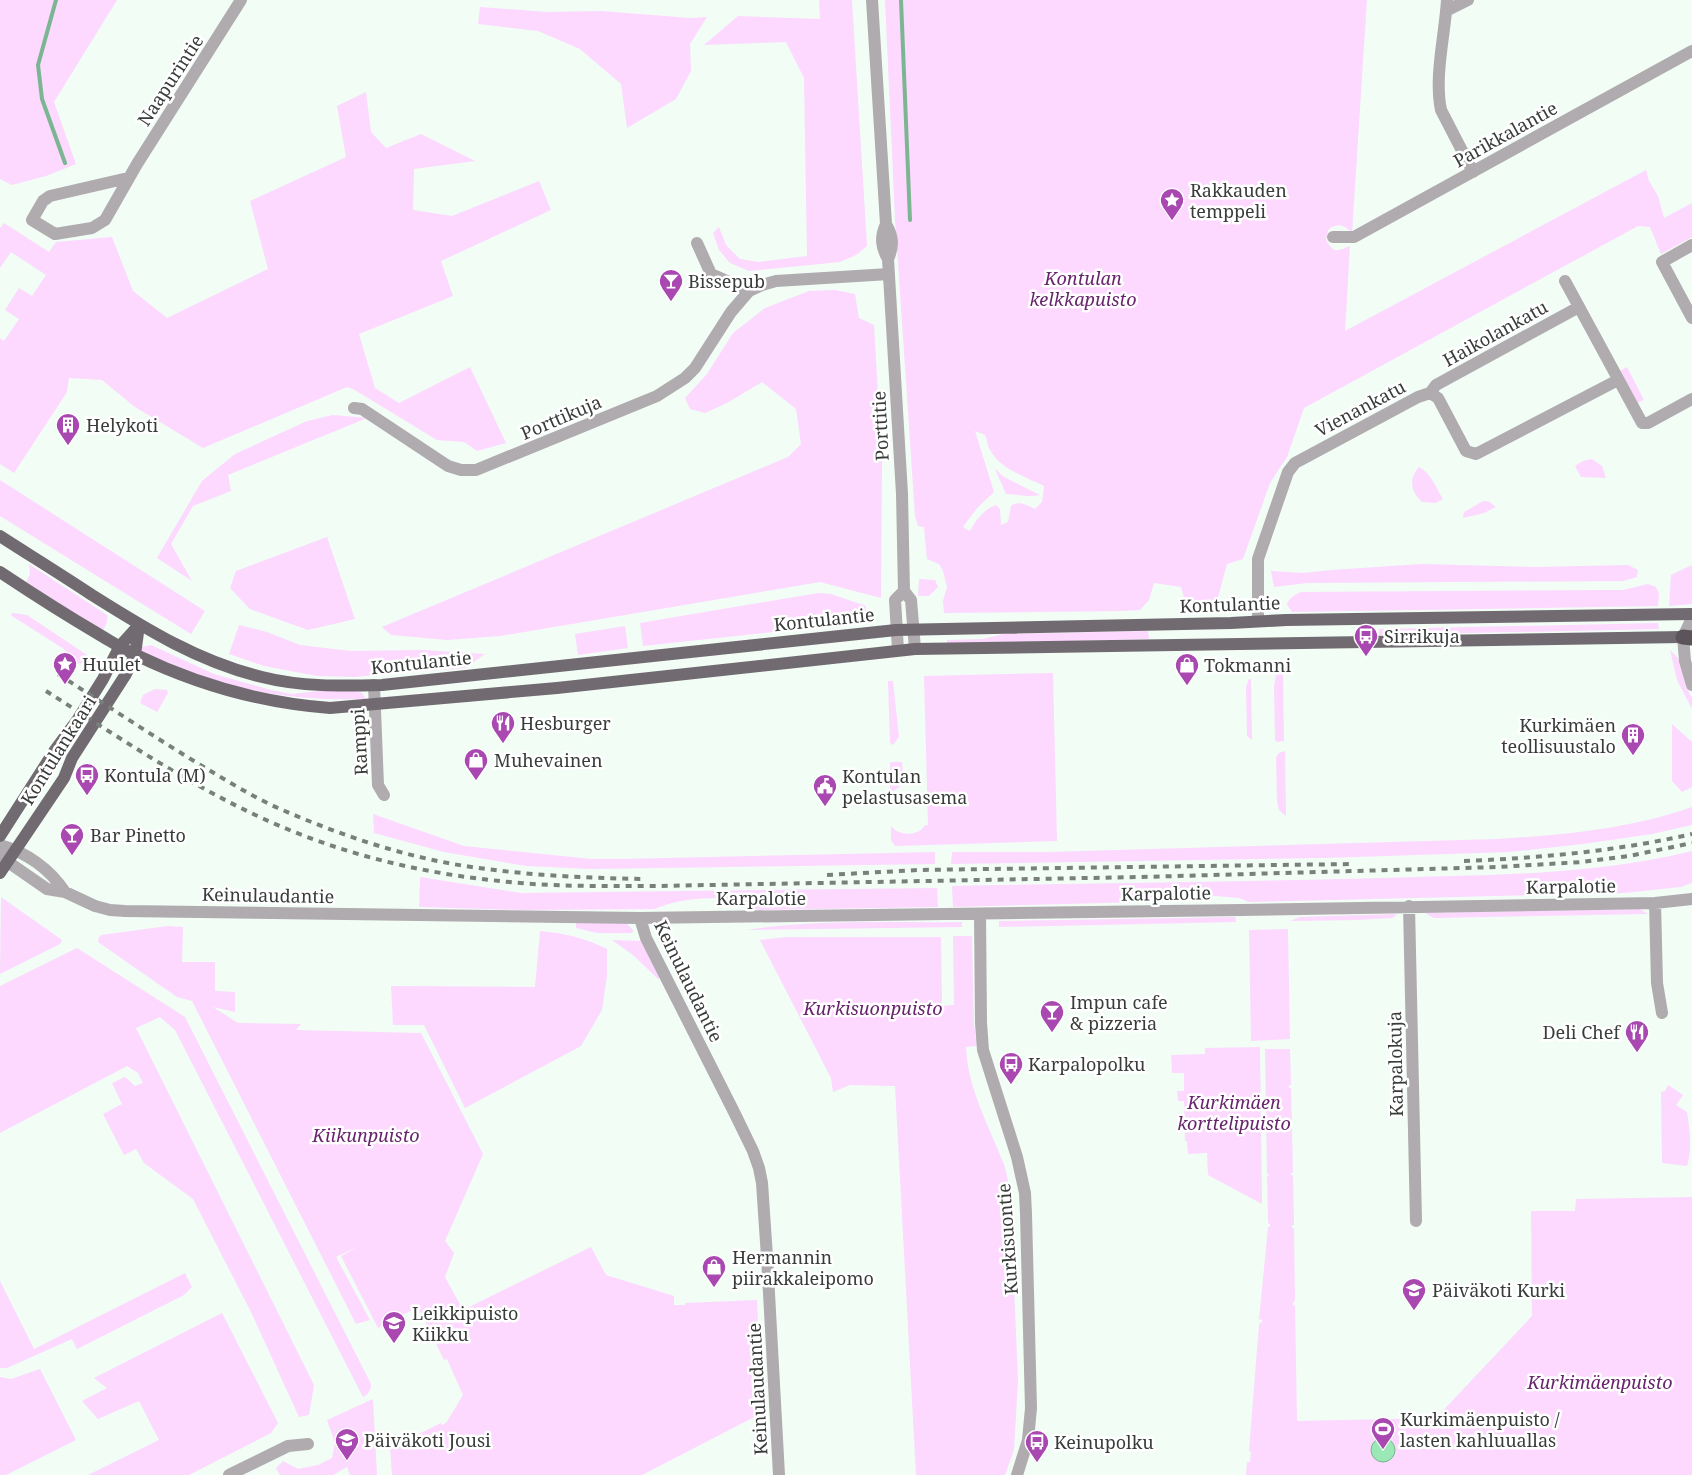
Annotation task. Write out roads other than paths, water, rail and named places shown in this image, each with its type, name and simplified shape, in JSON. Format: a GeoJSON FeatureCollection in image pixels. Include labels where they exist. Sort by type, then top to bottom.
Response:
{"type":"FeatureCollection","features":[{"type":"Feature","properties":{"kind":"main road","name":"Kontulantie"},"geometry":{"type":"LineString","coordinates":[[0,536],[139,625],[175,645],[232,669],[263,678],[313,685],[374,685],[914,628],[1692,614]]}},
{"type":"Feature","properties":{"kind":"main road"},"geometry":{"type":"LineString","coordinates":[[0,572],[66,616],[136,655],[195,680],[255,698],[297,706],[330,708],[557,688],[915,649],[1688,637]]}},
{"type":"Feature","properties":{"kind":"main road","name":"Kontulankaari"},"geometry":{"type":"LineString","coordinates":[[0,836],[62,740],[78,719],[120,646],[139,625]]}},
{"type":"Feature","properties":{"kind":"main road","name":"Kontulankaari"},"geometry":{"type":"LineString","coordinates":[[0,873],[64,778],[77,751],[124,678],[136,655],[139,625]]}},
{"type":"Feature","properties":{"kind":"street","name":"Naapurintie"},"geometry":{"type":"LineString","coordinates":[[128,178],[50,196],[43,201],[32,220],[55,234],[92,228],[105,220],[128,178],[241,0]]}},
{"type":"Feature","properties":{"kind":"street","name":"Porttitie"},"geometry":{"type":"LineString","coordinates":[[872,0],[886,224],[881,234],[882,249],[888,259],[889,274],[902,494],[904,591],[911,600],[915,649]]}},
{"type":"Feature","properties":{"kind":"street"},"geometry":{"type":"LineString","coordinates":[[1468,0],[1447,6],[1439,85],[1442,110],[1473,172]]}},
{"type":"Feature","properties":{"kind":"street","name":"Parikkalantie"},"geometry":{"type":"LineString","coordinates":[[1333,237],[1354,237],[1692,51]]}},
{"type":"Feature","properties":{"kind":"street"},"geometry":{"type":"LineString","coordinates":[[697,242],[711,274],[749,291]]}},
{"type":"Feature","properties":{"kind":"street"},"geometry":{"type":"LineString","coordinates":[[1692,245],[1662,262],[1692,318]]}},
{"type":"Feature","properties":{"kind":"street","name":"Porttikuja"},"geometry":{"type":"LineString","coordinates":[[354,408],[362,409],[448,466],[461,470],[479,469],[657,396],[673,387],[695,368],[731,312],[749,291],[776,281],[889,274]]}},
{"type":"Feature","properties":{"kind":"street"},"geometry":{"type":"LineString","coordinates":[[1565,281],[1642,423],[1648,423],[1692,399]]}},
{"type":"Feature","properties":{"kind":"street","name":"Haikolankatu"},"geometry":{"type":"LineString","coordinates":[[1430,393],[1436,385],[1579,307]]}},
{"type":"Feature","properties":{"kind":"street","name":"Vienankatu"},"geometry":{"type":"LineString","coordinates":[[1258,621],[1258,559],[1288,472],[1295,463],[1418,397],[1430,393],[1438,398],[1466,451],[1476,454],[1618,380]]}},
{"type":"Feature","properties":{"kind":"street","name":"Porttitie"},"geometry":{"type":"LineString","coordinates":[[898,650],[895,600],[904,591]]}},
{"type":"Feature","properties":{"kind":"street"},"geometry":{"type":"LineString","coordinates":[[1692,618],[1685,661],[1692,685]]}},
{"type":"Feature","properties":{"kind":"street","name":"Ramppi"},"geometry":{"type":"LineString","coordinates":[[374,685],[378,785],[384,795]]}},
{"type":"Feature","properties":{"kind":"street","name":"Keinulaudantie"},"geometry":{"type":"LineString","coordinates":[[0,845],[16,850],[54,876],[65,892]]}},
{"type":"Feature","properties":{"kind":"street","name":"Keinulaudantie"},"geometry":{"type":"LineString","coordinates":[[0,851],[8,862],[47,889],[65,892],[95,906],[110,910],[640,918],[646,938],[735,1114],[759,1168],[762,1183],[767,1256],[779,1475]]}},
{"type":"Feature","properties":{"kind":"street","name":"Karpalotie"},"geometry":{"type":"LineString","coordinates":[[640,918],[1655,903],[1692,899]]}},
{"type":"Feature","properties":{"kind":"street"},"geometry":{"type":"LineString","coordinates":[[1655,903],[1657,983],[1662,1014]]}},
{"type":"Feature","properties":{"kind":"street","name":"Karpalokuja"},"geometry":{"type":"LineString","coordinates":[[1409,906],[1416,1221]]}},
{"type":"Feature","properties":{"kind":"street","name":"Kurkisuontie"},"geometry":{"type":"LineString","coordinates":[[980,914],[983,1050],[1017,1157],[1025,1194],[1031,1408],[1028,1440],[1016,1475]]}},
{"type":"Feature","properties":{"kind":"street"},"geometry":{"type":"LineString","coordinates":[[229,1475],[288,1446],[308,1444]]}},
{"type":"Feature","properties":{"kind":"waterway"},"geometry":{"type":"LineString","coordinates":[[56,0],[38,65],[42,99],[65,163]]}},
{"type":"Feature","properties":{"kind":"waterway"},"geometry":{"type":"LineString","coordinates":[[901,0],[910,220]]}},
{"type":"Feature","properties":{"kind":"railway"},"geometry":{"type":"LineString","coordinates":[[58,674],[184,755],[248,793],[323,827],[393,850],[465,866],[553,876],[642,879]]}},
{"type":"Feature","properties":{"kind":"railway"},"geometry":{"type":"LineString","coordinates":[[46,691],[207,791],[292,831],[379,860],[409,867],[439,873],[519,883],[577,886],[655,886],[1141,877],[1498,867],[1582,862],[1629,856],[1692,843]]}},
{"type":"Feature","properties":{"kind":"railway"},"geometry":{"type":"LineString","coordinates":[[1464,861],[1579,853],[1636,845],[1692,834]]}},
{"type":"Feature","properties":{"kind":"railway"},"geometry":{"type":"LineString","coordinates":[[827,875],[918,870],[1352,864]]}},
{"type":"Feature","properties":{"kind":"place","name":"Rakkauden temppeli"},"geometry":{"type":"Point","coordinates":[1172,221]}},
{"type":"Feature","properties":{"kind":"place","name":"Bissepub"},"geometry":{"type":"Point","coordinates":[671,302]}},
{"type":"Feature","properties":{"kind":"place","name":"Helykoti"},"geometry":{"type":"Point","coordinates":[68,446]}},
{"type":"Feature","properties":{"kind":"place","name":"Sirrikuja"},"geometry":{"type":"Point","coordinates":[1366,657]}},
{"type":"Feature","properties":{"kind":"place","name":"Huulet"},"geometry":{"type":"Point","coordinates":[65,685]}},
{"type":"Feature","properties":{"kind":"place","name":"Tokmanni"},"geometry":{"type":"Point","coordinates":[1187,686]}},
{"type":"Feature","properties":{"kind":"place","name":"Hesburger"},"geometry":{"type":"Point","coordinates":[503,744]}},
{"type":"Feature","properties":{"kind":"place","name":"Kurkimäen teollisuustalo"},"geometry":{"type":"Point","coordinates":[1633,756]}},
{"type":"Feature","properties":{"kind":"place","name":"Muhevainen"},"geometry":{"type":"Point","coordinates":[476,781]}},
{"type":"Feature","properties":{"kind":"place","name":"Kontula (M)"},"geometry":{"type":"Point","coordinates":[87,796]}},
{"type":"Feature","properties":{"kind":"place","name":"Kontulan pelastusasema"},"geometry":{"type":"Point","coordinates":[825,807]}},
{"type":"Feature","properties":{"kind":"place","name":"Bar Pinetto"},"geometry":{"type":"Point","coordinates":[72,856]}},
{"type":"Feature","properties":{"kind":"place","name":"Impun cafe & pizzeria"},"geometry":{"type":"Point","coordinates":[1052,1033]}},
{"type":"Feature","properties":{"kind":"place","name":"Deli Chef"},"geometry":{"type":"Point","coordinates":[1637,1053]}},
{"type":"Feature","properties":{"kind":"place","name":"Karpalopolku"},"geometry":{"type":"Point","coordinates":[1011,1085]}},
{"type":"Feature","properties":{"kind":"place","name":"Hermannin piirakkaleipomo"},"geometry":{"type":"Point","coordinates":[714,1288]}},
{"type":"Feature","properties":{"kind":"place","name":"Päiväkoti Kurki"},"geometry":{"type":"Point","coordinates":[1414,1311]}},
{"type":"Feature","properties":{"kind":"place","name":"Leikkipuisto Kiikku"},"geometry":{"type":"Point","coordinates":[394,1344]}},
{"type":"Feature","properties":{"kind":"place","name":"Kurkimäenpuisto / lasten kahluuallas"},"geometry":{"type":"Point","coordinates":[1383,1450]}},
{"type":"Feature","properties":{"kind":"place","name":"Päiväkoti Jousi"},"geometry":{"type":"Point","coordinates":[347,1461]}},
{"type":"Feature","properties":{"kind":"place","name":"Keinupolku"},"geometry":{"type":"Point","coordinates":[1037,1463]}},
{"type":"Feature","properties":{"kind":"park label","name":"Kontulan kelkkapuisto"},"geometry":{"type":"Point","coordinates":[1083,288]}},
{"type":"Feature","properties":{"kind":"park label","name":"Kurkisuonpuisto"},"geometry":{"type":"Point","coordinates":[873,1008]}},
{"type":"Feature","properties":{"kind":"park label","name":"Kurkimäen korttelipuisto"},"geometry":{"type":"Point","coordinates":[1234,1112]}},
{"type":"Feature","properties":{"kind":"park label","name":"Kiikunpuisto"},"geometry":{"type":"Point","coordinates":[366,1135]}},
{"type":"Feature","properties":{"kind":"park label","name":"Kurkimäenpuisto"},"geometry":{"type":"Point","coordinates":[1600,1382]}}]}
